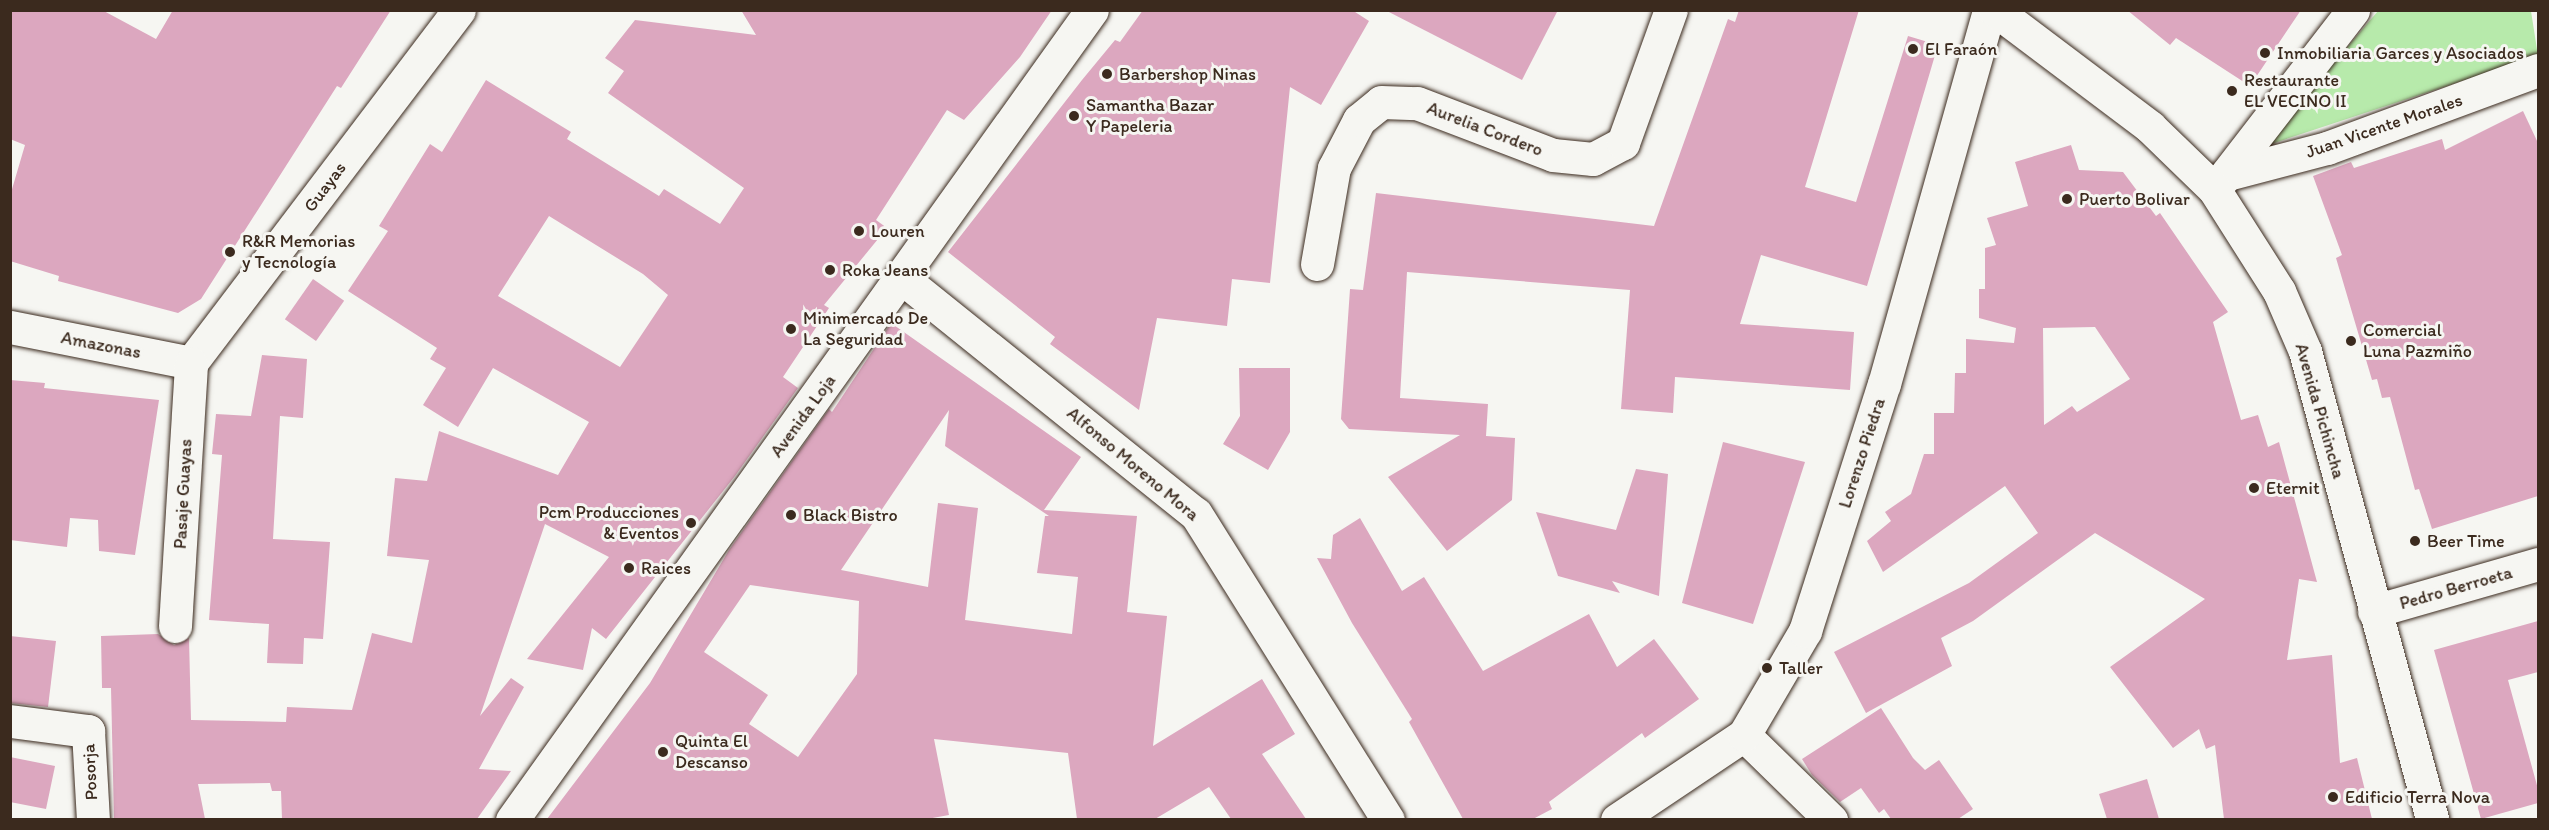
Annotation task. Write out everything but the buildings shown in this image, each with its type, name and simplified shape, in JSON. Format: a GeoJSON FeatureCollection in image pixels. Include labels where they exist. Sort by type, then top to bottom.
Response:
{"type":"FeatureCollection","features":[{"type":"Feature","properties":{"kind":"street","name":"Guayas"},"geometry":{"type":"LineString","coordinates":[[191,363],[459,10]]}},
{"type":"Feature","properties":{"kind":"street","name":"Avenida Loja"},"geometry":{"type":"LineString","coordinates":[[512,819],[1092,10]]}},
{"type":"Feature","properties":{"kind":"street","name":"Aurelia Cordero"},"geometry":{"type":"LineString","coordinates":[[1317,264],[1334,168],[1359,120],[1381,102],[1417,103],[1553,155],[1593,159],[1623,143],[1671,10]]}},
{"type":"Feature","properties":{"kind":"street","name":"Lorenzo Piedra"},"geometry":{"type":"LineString","coordinates":[[1617,819],[1744,735],[1805,631],[1884,384],[1989,10]]}},
{"type":"Feature","properties":{"kind":"street","name":"Avenida Pichincha"},"geometry":{"type":"LineString","coordinates":[[1995,10],[2220,182],[2279,291],[2305,351],[2432,819]]}},
{"type":"Feature","properties":{"kind":"street"},"geometry":{"type":"LineString","coordinates":[[2220,182],[2353,10]]}},
{"type":"Feature","properties":{"kind":"street","name":"Juan Vicente Morales"},"geometry":{"type":"LineString","coordinates":[[2220,182],[2328,148],[2538,70]]}},
{"type":"Feature","properties":{"kind":"street","name":"Alfonso Moreno Mora"},"geometry":{"type":"LineString","coordinates":[[902,278],[1196,514],[1388,819]]}},
{"type":"Feature","properties":{"kind":"street","name":"Amazonas"},"geometry":{"type":"LineString","coordinates":[[10,327],[191,363]]}},
{"type":"Feature","properties":{"kind":"street","name":"Pasaje Guayas"},"geometry":{"type":"LineString","coordinates":[[175,626],[191,363]]}},
{"type":"Feature","properties":{"kind":"street","name":"Pedro Berroeta"},"geometry":{"type":"LineString","coordinates":[[2374,611],[2538,564]]}},
{"type":"Feature","properties":{"kind":"street","name":"Posorja"},"geometry":{"type":"LineString","coordinates":[[10,722],[88,731],[93,819]]}},
{"type":"Feature","properties":{"kind":"street"},"geometry":{"type":"LineString","coordinates":[[1744,735],[1831,819]]}},
{"type":"Feature","properties":{"kind":"green space"},"geometry":{"type":"Polygon","coordinates":[[[2378,11],[2531,11],[2538,56],[2262,147],[2378,11]]]}},
{"type":"Feature","properties":{"kind":"place","name":"El Faraón"},"geometry":{"type":"Point","coordinates":[1913,49]}},
{"type":"Feature","properties":{"kind":"place","name":"Inmobiliaria Garces y Asociados"},"geometry":{"type":"Point","coordinates":[2265,53]}},
{"type":"Feature","properties":{"kind":"place","name":"Barbershop Ninas"},"geometry":{"type":"Point","coordinates":[1107,74]}},
{"type":"Feature","properties":{"kind":"place","name":"Restaurante EL VECINO II"},"geometry":{"type":"Point","coordinates":[2232,91]}},
{"type":"Feature","properties":{"kind":"place","name":"Samantha Bazar Y Papeleria"},"geometry":{"type":"Point","coordinates":[1074,116]}},
{"type":"Feature","properties":{"kind":"place","name":"Puerto Bolivar"},"geometry":{"type":"Point","coordinates":[2067,199]}},
{"type":"Feature","properties":{"kind":"place","name":"Louren"},"geometry":{"type":"Point","coordinates":[859,231]}},
{"type":"Feature","properties":{"kind":"place","name":"R&R Memorias y Tecnología"},"geometry":{"type":"Point","coordinates":[230,252]}},
{"type":"Feature","properties":{"kind":"place","name":"Roka Jeans"},"geometry":{"type":"Point","coordinates":[830,270]}},
{"type":"Feature","properties":{"kind":"place","name":"Minimercado De La Seguridad"},"geometry":{"type":"Point","coordinates":[791,329]}},
{"type":"Feature","properties":{"kind":"place","name":"Comercial Luna Pazmiño"},"geometry":{"type":"Point","coordinates":[2351,341]}},
{"type":"Feature","properties":{"kind":"place","name":"Eternit"},"geometry":{"type":"Point","coordinates":[2254,488]}},
{"type":"Feature","properties":{"kind":"place","name":"Black Bistro"},"geometry":{"type":"Point","coordinates":[791,515]}},
{"type":"Feature","properties":{"kind":"place","name":"Pcm Producciones & Eventos"},"geometry":{"type":"Point","coordinates":[691,523]}},
{"type":"Feature","properties":{"kind":"place","name":"Beer Time"},"geometry":{"type":"Point","coordinates":[2415,541]}},
{"type":"Feature","properties":{"kind":"place","name":"Raices"},"geometry":{"type":"Point","coordinates":[629,568]}},
{"type":"Feature","properties":{"kind":"place","name":"Taller"},"geometry":{"type":"Point","coordinates":[1767,668]}},
{"type":"Feature","properties":{"kind":"place","name":"Quinta El Descanso"},"geometry":{"type":"Point","coordinates":[663,752]}},
{"type":"Feature","properties":{"kind":"place","name":"Edificio Terra Nova"},"geometry":{"type":"Point","coordinates":[2333,797]}}]}
